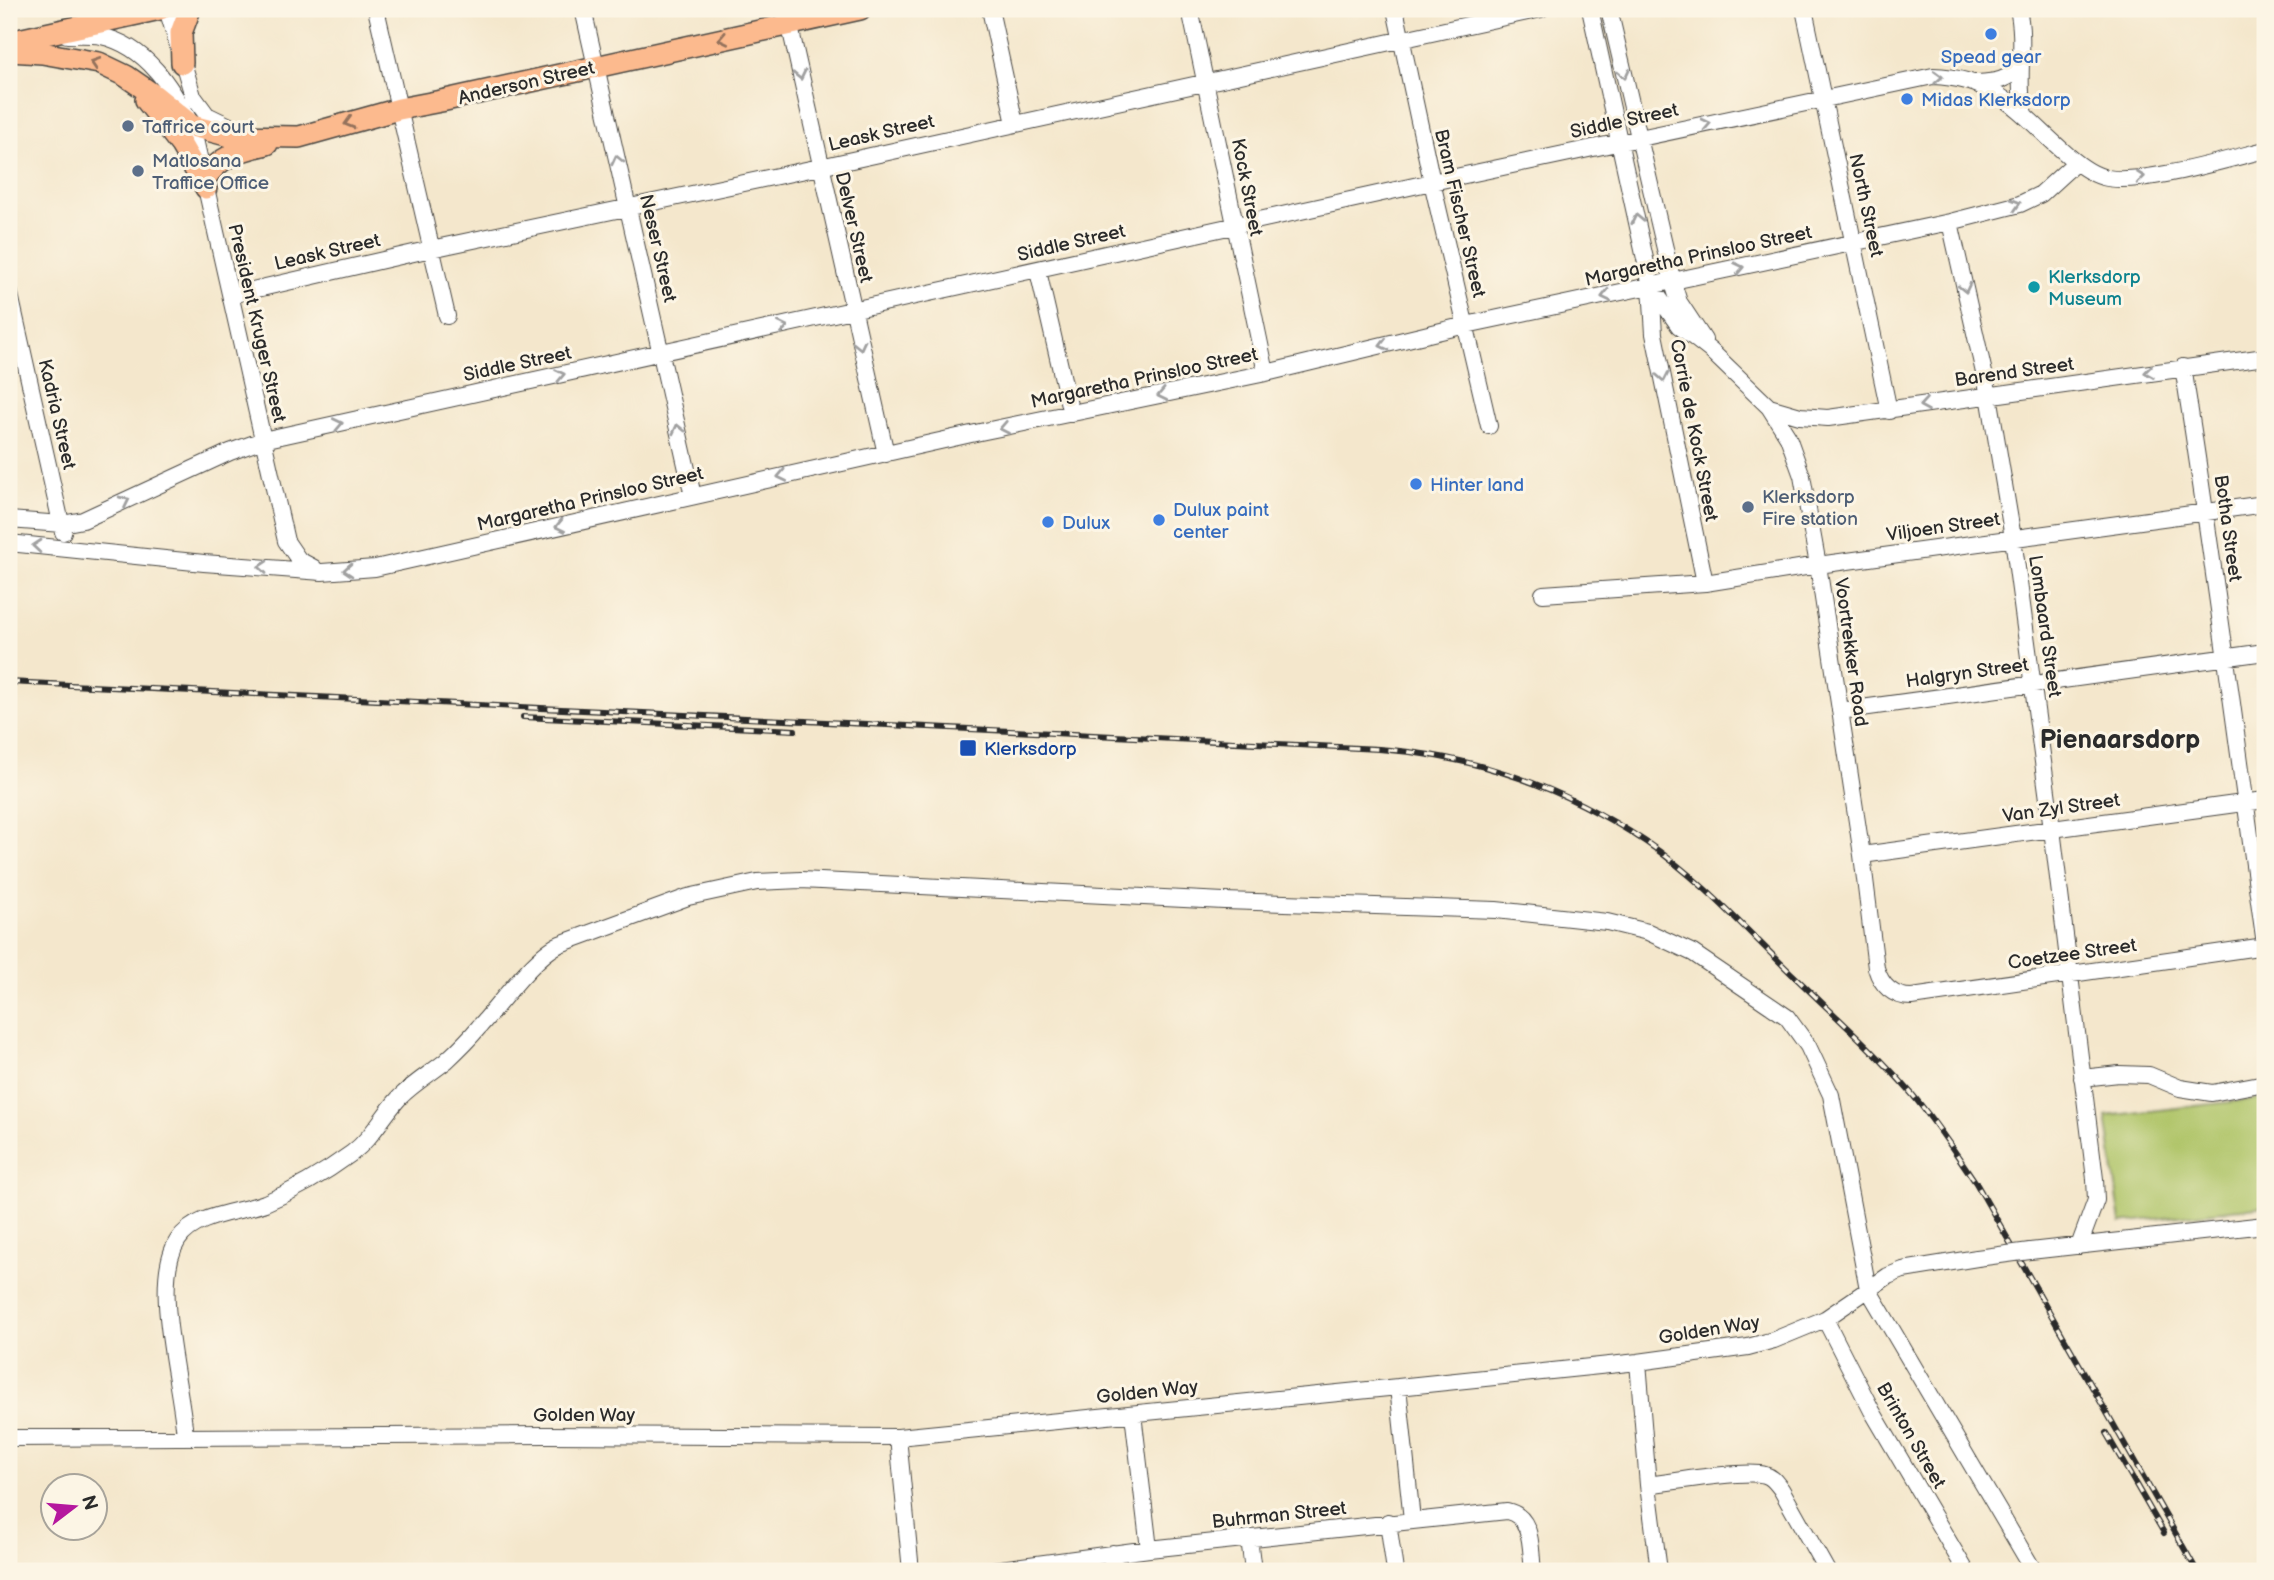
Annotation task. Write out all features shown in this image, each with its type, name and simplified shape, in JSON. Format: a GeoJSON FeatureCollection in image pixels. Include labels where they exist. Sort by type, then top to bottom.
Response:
{"type":"FeatureCollection","features":[{"type":"Feature","properties":{"kind":"main road"},"geometry":{"type":"LineString","coordinates":[[9,51],[45,43],[133,12],[160,9]]}},
{"type":"Feature","properties":{"kind":"main road"},"geometry":{"type":"LineString","coordinates":[[182,63],[181,33],[190,9]]}},
{"type":"Feature","properties":{"kind":"main road","name":"Anderson Street"},"geometry":{"type":"LineString","coordinates":[[192,126],[230,136],[299,137],[399,109],[596,67],[788,17],[860,9]]}},
{"type":"Feature","properties":{"kind":"main road"},"geometry":{"type":"LineString","coordinates":[[9,42],[45,43],[99,63],[126,76],[192,126]]}},
{"type":"Feature","properties":{"kind":"main road"},"geometry":{"type":"LineString","coordinates":[[126,76],[174,136],[205,184]]}},
{"type":"Feature","properties":{"kind":"main road"},"geometry":{"type":"LineString","coordinates":[[205,184],[210,172],[226,157],[246,149],[299,137]]}},
{"type":"Feature","properties":{"kind":"street"},"geometry":{"type":"LineString","coordinates":[[167,9],[193,96],[206,115],[254,136]]}},
{"type":"Feature","properties":{"kind":"street"},"geometry":{"type":"LineString","coordinates":[[376,9],[447,316]]}},
{"type":"Feature","properties":{"kind":"street","name":"Neser Street"},"geometry":{"type":"LineString","coordinates":[[583,9],[693,496]]}},
{"type":"Feature","properties":{"kind":"street"},"geometry":{"type":"LineString","coordinates":[[990,9],[1016,124]]}},
{"type":"Feature","properties":{"kind":"street","name":"Kock Street"},"geometry":{"type":"LineString","coordinates":[[1190,9],[1266,373]]}},
{"type":"Feature","properties":{"kind":"street","name":"Bram Fischer Street"},"geometry":{"type":"LineString","coordinates":[[1395,9],[1489,426]]}},
{"type":"Feature","properties":{"kind":"street","name":"Leask Street"},"geometry":{"type":"LineString","coordinates":[[231,295],[431,249],[1541,9]]}},
{"type":"Feature","properties":{"kind":"street","name":"Corrie de Kock Street"},"geometry":{"type":"LineString","coordinates":[[1590,9],[1651,286],[1654,334],[1705,583]]}},
{"type":"Feature","properties":{"kind":"street","name":"Voortrekker Road"},"geometry":{"type":"LineString","coordinates":[[1609,9],[1673,282],[1679,302],[1711,351]]}},
{"type":"Feature","properties":{"kind":"street","name":"North Street"},"geometry":{"type":"LineString","coordinates":[[1804,9],[1889,411]]}},
{"type":"Feature","properties":{"kind":"street"},"geometry":{"type":"LineString","coordinates":[[2018,9],[2023,44],[2020,94],[2024,114]]}},
{"type":"Feature","properties":{"kind":"street","name":"Delver Street"},"geometry":{"type":"LineString","coordinates":[[788,17],[852,312],[886,454]]}},
{"type":"Feature","properties":{"kind":"street","name":"President Kruger Street"},"geometry":{"type":"LineString","coordinates":[[45,43],[100,36],[130,48],[156,69],[173,90],[192,126],[286,541],[299,560],[322,572]]}},
{"type":"Feature","properties":{"kind":"street"},"geometry":{"type":"LineString","coordinates":[[9,58],[45,43]]}},
{"type":"Feature","properties":{"kind":"street"},"geometry":{"type":"LineString","coordinates":[[1976,83],[1996,82],[2011,77],[2020,65]]}},
{"type":"Feature","properties":{"kind":"street","name":"Siddle Street"},"geometry":{"type":"LineString","coordinates":[[62,524],[83,520],[105,511],[230,452],[263,440],[1432,182],[1933,76],[1957,77],[1976,83],[2004,98],[2076,162]]}},
{"type":"Feature","properties":{"kind":"street"},"geometry":{"type":"LineString","coordinates":[[2076,162],[2103,177],[2138,179],[2265,150]]}},
{"type":"Feature","properties":{"kind":"street","name":"Margaretha Prinsloo Street"},"geometry":{"type":"LineString","coordinates":[[9,543],[322,572],[375,568],[693,496],[1266,373],[1466,325],[1950,222],[2020,204],[2041,194],[2076,162]]}},
{"type":"Feature","properties":{"kind":"street","name":"Lombaard Street"},"geometry":{"type":"LineString","coordinates":[[1950,222],[1989,395],[2013,538],[2052,829],[2095,1200],[2079,1245]]}},
{"type":"Feature","properties":{"kind":"street"},"geometry":{"type":"LineString","coordinates":[[1038,271],[1071,414]]}},
{"type":"Feature","properties":{"kind":"street","name":"Voortrekker Road"},"geometry":{"type":"LineString","coordinates":[[1651,286],[1679,326],[1711,351],[1769,407],[1787,437],[1802,476],[1862,855],[1876,968],[1886,987]]}},
{"type":"Feature","properties":{"kind":"street","name":"Kadria Street"},"geometry":{"type":"LineString","coordinates":[[9,290],[62,524],[65,548]]}},
{"type":"Feature","properties":{"kind":"street","name":"Barend Street"},"geometry":{"type":"LineString","coordinates":[[1769,407],[1800,416],[1828,418],[2265,357]]}},
{"type":"Feature","properties":{"kind":"street","name":"Botha Street"},"geometry":{"type":"LineString","coordinates":[[2183,367],[2206,512],[2265,945]]}},
{"type":"Feature","properties":{"kind":"street","name":"Viljoen Street"},"geometry":{"type":"LineString","coordinates":[[1544,594],[1705,583],[2265,504]]}},
{"type":"Feature","properties":{"kind":"street"},"geometry":{"type":"LineString","coordinates":[[9,520],[62,524]]}},
{"type":"Feature","properties":{"kind":"street","name":"Halgryn Street"},"geometry":{"type":"LineString","coordinates":[[1840,711],[2265,652]]}},
{"type":"Feature","properties":{"kind":"street","name":"Van Zyl Street"},"geometry":{"type":"LineString","coordinates":[[1862,855],[2265,800]]}},
{"type":"Feature","properties":{"kind":"street"},"geometry":{"type":"LineString","coordinates":[[185,1437],[165,1282],[178,1240],[189,1229],[205,1221],[265,1203],[352,1153],[366,1141],[401,1096],[447,1060],[471,1037],[541,955],[551,948],[688,897],[757,882],[801,880],[1224,901],[1496,910],[1607,922],[1647,932],[1693,953],[1787,1017],[1808,1046],[1831,1096],[1868,1289],[2034,1571]]}},
{"type":"Feature","properties":{"kind":"street","name":"Coetzee Street"},"geometry":{"type":"LineString","coordinates":[[1886,987],[1904,997],[1912,997],[2265,945]]}},
{"type":"Feature","properties":{"kind":"street"},"geometry":{"type":"LineString","coordinates":[[2082,1078],[2119,1073],[2149,1075],[2180,1088],[2212,1093],[2265,1083]]}},
{"type":"Feature","properties":{"kind":"street","name":"Golden Way"},"geometry":{"type":"LineString","coordinates":[[9,1438],[559,1435],[898,1437],[1638,1362],[1748,1347],[1774,1340],[1825,1319],[1888,1276],[1903,1270],[2030,1251],[2265,1225]]}},
{"type":"Feature","properties":{"kind":"street","name":"Brinton Street"},"geometry":{"type":"LineString","coordinates":[[1825,1319],[1872,1411],[1966,1571]]}},
{"type":"Feature","properties":{"kind":"street"},"geometry":{"type":"LineString","coordinates":[[1638,1362],[1648,1485],[1659,1571]]}},
{"type":"Feature","properties":{"kind":"street"},"geometry":{"type":"LineString","coordinates":[[1398,1387],[1412,1520]]}},
{"type":"Feature","properties":{"kind":"street"},"geometry":{"type":"LineString","coordinates":[[1133,1414],[1149,1549]]}},
{"type":"Feature","properties":{"kind":"street"},"geometry":{"type":"LineString","coordinates":[[898,1437],[911,1571]]}},
{"type":"Feature","properties":{"kind":"street"},"geometry":{"type":"LineString","coordinates":[[1648,1485],[1745,1474],[1766,1475],[1781,1489],[1827,1571]]}},
{"type":"Feature","properties":{"kind":"street","name":"Buhrman Street"},"geometry":{"type":"LineString","coordinates":[[985,1571],[1113,1553],[1507,1511],[1520,1516],[1528,1527],[1533,1571]]}},
{"type":"Feature","properties":{"kind":"street"},"geometry":{"type":"LineString","coordinates":[[1388,1522],[1395,1571]]}},
{"type":"Feature","properties":{"kind":"street"},"geometry":{"type":"LineString","coordinates":[[1249,1538],[1253,1571]]}},
{"type":"Feature","properties":{"kind":"street"},"geometry":{"type":"LineString","coordinates":[[1113,1553],[1115,1571]]}},
{"type":"Feature","properties":{"kind":"green space"},"geometry":{"type":"Polygon","coordinates":[[[2265,1098],[2265,1206],[2121,1223],[2106,1116],[2265,1098]]]}},
{"type":"Feature","properties":{"kind":"railway"},"geometry":{"type":"LineString","coordinates":[[9,682],[1379,749],[1451,759],[1485,767],[1551,790],[1615,822],[1686,872],[1869,1048],[1920,1104],[1976,1183],[2197,1571]]}},
{"type":"Feature","properties":{"kind":"railway"},"geometry":{"type":"LineString","coordinates":[[523,717],[795,730]]}},
{"type":"Feature","properties":{"kind":"railway"},"geometry":{"type":"LineString","coordinates":[[2106,1433],[2164,1533]]}},
{"type":"Feature","properties":{"kind":"place","name":"Spead gear"},"geometry":{"type":"Point","coordinates":[1991,34]}},
{"type":"Feature","properties":{"kind":"place","name":"Midas Klerksdorp"},"geometry":{"type":"Point","coordinates":[1907,99]}},
{"type":"Feature","properties":{"kind":"place","name":"Taffrice court"},"geometry":{"type":"Point","coordinates":[128,126]}},
{"type":"Feature","properties":{"kind":"place","name":"Matlosana Traffice Office"},"geometry":{"type":"Point","coordinates":[138,171]}},
{"type":"Feature","properties":{"kind":"place","name":"Klerksdorp Museum"},"geometry":{"type":"Point","coordinates":[2034,287]}},
{"type":"Feature","properties":{"kind":"place","name":"Hinter land"},"geometry":{"type":"Point","coordinates":[1416,484]}},
{"type":"Feature","properties":{"kind":"place","name":"Klerksdorp Fire station"},"geometry":{"type":"Point","coordinates":[1748,507]}},
{"type":"Feature","properties":{"kind":"place","name":"Dulux paint center"},"geometry":{"type":"Point","coordinates":[1159,520]}},
{"type":"Feature","properties":{"kind":"place","name":"Dulux"},"geometry":{"type":"Point","coordinates":[1048,522]}},
{"type":"Feature","properties":{"kind":"place","name":"Klerksdorp"},"geometry":{"type":"Point","coordinates":[968,748]}},
{"type":"Feature","properties":{"kind":"district","name":"Pienaarsdorp"},"geometry":{"type":"Point","coordinates":[2120,739]}}]}
